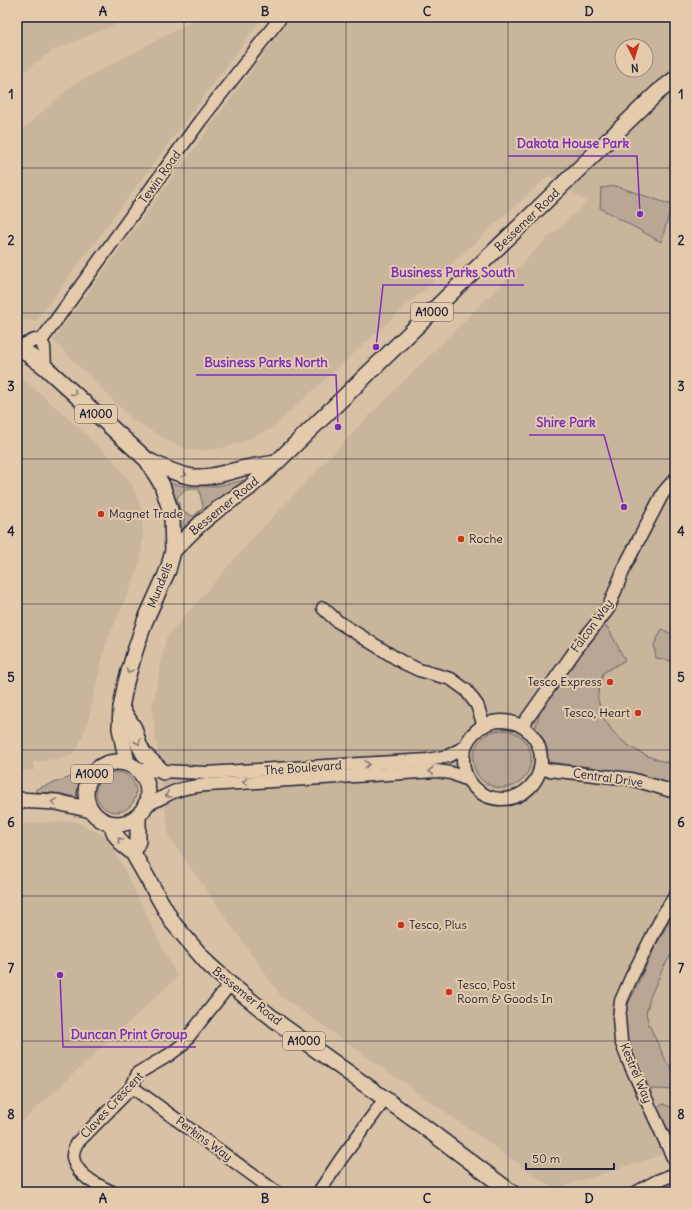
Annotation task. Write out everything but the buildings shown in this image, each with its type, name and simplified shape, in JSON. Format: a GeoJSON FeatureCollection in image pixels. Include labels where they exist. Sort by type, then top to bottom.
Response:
{"type":"FeatureCollection","features":[{"type":"Feature","properties":{"kind":"main road","name":"Bessemer Road"},"geometry":{"type":"LineString","coordinates":[[173,551],[200,524],[218,509],[249,488],[276,463],[658,92],[675,79]]}},
{"type":"Feature","properties":{"kind":"main road","name":"Mundells"},"geometry":{"type":"LineString","coordinates":[[18,346],[45,367],[148,460],[166,495],[172,518],[173,551],[168,570],[145,620],[126,682],[121,708],[120,728],[133,767]]}},
{"type":"Feature","properties":{"kind":"main road","name":"Bessemer Road"},"geometry":{"type":"LineString","coordinates":[[148,460],[178,473],[199,477],[212,477],[244,468],[276,463]]}},
{"type":"Feature","properties":{"kind":"main road"},"geometry":{"type":"LineString","coordinates":[[121,708],[134,728],[139,745],[144,754],[163,772]]}},
{"type":"Feature","properties":{"kind":"main road","name":"A1000"},"geometry":{"type":"LineString","coordinates":[[91,810],[86,798],[86,788],[92,774],[98,768],[106,764],[117,762],[133,767],[145,779],[149,795],[142,810],[138,842],[133,853]]}},
{"type":"Feature","properties":{"kind":"main road"},"geometry":{"type":"LineString","coordinates":[[17,800],[57,802],[91,810],[96,817],[111,824],[128,822],[142,810]]}},
{"type":"Feature","properties":{"kind":"main road","name":"Bessemer Road"},"geometry":{"type":"LineString","coordinates":[[111,824],[115,834],[123,845],[133,853],[173,923],[208,964],[230,984],[280,1024],[511,1192]]}},
{"type":"Feature","properties":{"kind":"street","name":"Tewin Road"},"geometry":{"type":"LineString","coordinates":[[42,341],[200,121],[281,17]]}},
{"type":"Feature","properties":{"kind":"street"},"geometry":{"type":"LineString","coordinates":[[18,346],[35,340],[42,341],[45,367]]}},
{"type":"Feature","properties":{"kind":"street","name":"Falcon Way"},"geometry":{"type":"LineString","coordinates":[[522,726],[577,648],[608,609],[625,566],[663,493],[675,479]]}},
{"type":"Feature","properties":{"kind":"street"},"geometry":{"type":"LineString","coordinates":[[323,608],[337,622],[402,662],[419,670],[451,679],[466,690],[477,705],[484,726]]}},
{"type":"Feature","properties":{"kind":"street"},"geometry":{"type":"LineString","coordinates":[[499,721],[511,722],[522,726],[530,732],[536,740],[540,750],[540,769],[536,780],[520,795],[497,799],[486,796],[476,789],[468,780],[464,769],[463,758],[465,747],[470,737],[478,729],[484,726],[499,721]]}},
{"type":"Feature","properties":{"kind":"street","name":"The Boulevard"},"geometry":{"type":"LineString","coordinates":[[133,767],[163,772],[206,773],[428,760],[448,756],[465,747]]}},
{"type":"Feature","properties":{"kind":"street","name":"Central Drive"},"geometry":{"type":"LineString","coordinates":[[540,769],[631,779],[675,792]]}},
{"type":"Feature","properties":{"kind":"street","name":"The Boulevard"},"geometry":{"type":"LineString","coordinates":[[142,810],[166,795],[208,784],[437,770],[452,773],[468,780]]}},
{"type":"Feature","properties":{"kind":"street","name":"Kestrel Way"},"geometry":{"type":"LineString","coordinates":[[675,896],[663,915],[631,978],[621,1001],[619,1018],[621,1042],[675,1162]]}},
{"type":"Feature","properties":{"kind":"street","name":"Claves Crescent"},"geometry":{"type":"LineString","coordinates":[[112,1192],[81,1173],[76,1167],[72,1156],[76,1144],[132,1087],[138,1073],[169,1056],[181,1046],[230,984]]}},
{"type":"Feature","properties":{"kind":"street","name":"Perkins Way"},"geometry":{"type":"LineString","coordinates":[[132,1087],[276,1192]]}},
{"type":"Feature","properties":{"kind":"street"},"geometry":{"type":"LineString","coordinates":[[319,1192],[385,1099]]}},
{"type":"Feature","properties":{"kind":"street"},"geometry":{"type":"LineString","coordinates":[[637,1192],[657,1181],[675,1174]]}},
{"type":"Feature","properties":{"kind":"shaded area"},"geometry":{"type":"Polygon","coordinates":[[[17,17],[134,17],[53,50],[17,77],[17,17]]]}},
{"type":"Feature","properties":{"kind":"shaded area"},"geometry":{"type":"Polygon","coordinates":[[[211,17],[263,17],[35,322],[17,318],[17,134],[73,85],[185,25],[211,17]]]}},
{"type":"Feature","properties":{"kind":"shaded area"},"geometry":{"type":"Polygon","coordinates":[[[291,17],[675,17],[675,1151],[554,1189],[281,996],[169,837],[152,709],[166,638],[254,537],[369,416],[549,237],[587,202],[549,175],[272,428],[245,441],[223,448],[195,451],[175,445],[132,419],[53,340],[291,17]]]}},
{"type":"Feature","properties":{"kind":"shaded area"},"geometry":{"type":"Polygon","coordinates":[[[616,186],[675,206],[675,215],[669,214],[661,242],[600,208],[601,188],[616,186]]]}},
{"type":"Feature","properties":{"kind":"shaded area"},"geometry":{"type":"Polygon","coordinates":[[[17,374],[59,410],[114,461],[132,485],[141,507],[143,533],[141,557],[135,577],[105,646],[88,721],[79,745],[73,754],[63,758],[33,762],[34,770],[17,772],[17,374]]]}},
{"type":"Feature","properties":{"kind":"shaded area"},"geometry":{"type":"Polygon","coordinates":[[[244,480],[245,482],[204,510],[181,530],[180,512],[170,483],[207,487],[244,480]],[[185,489],[177,498],[181,512],[194,516],[203,507],[199,489],[185,489]]]}},
{"type":"Feature","properties":{"kind":"shaded area"},"geometry":{"type":"Polygon","coordinates":[[[602,625],[608,628],[625,660],[603,673],[598,697],[604,718],[619,738],[629,746],[651,757],[675,764],[675,789],[644,779],[590,767],[548,762],[535,729],[540,712],[602,625]]]}},
{"type":"Feature","properties":{"kind":"shaded area"},"geometry":{"type":"Polygon","coordinates":[[[662,629],[675,636],[675,662],[656,658],[654,645],[662,629]]]}},
{"type":"Feature","properties":{"kind":"shaded area"},"geometry":{"type":"Polygon","coordinates":[[[502,730],[518,735],[526,743],[531,759],[526,775],[518,783],[502,788],[486,783],[478,775],[473,759],[478,743],[486,735],[502,730]]]}},
{"type":"Feature","properties":{"kind":"shaded area"},"geometry":{"type":"Polygon","coordinates":[[[87,767],[81,777],[76,797],[54,793],[36,792],[36,789],[74,776],[87,767]]]}},
{"type":"Feature","properties":{"kind":"shaded area"},"geometry":{"type":"Polygon","coordinates":[[[112,772],[120,772],[127,775],[133,781],[136,792],[133,803],[127,809],[120,812],[112,812],[105,809],[99,803],[96,796],[96,788],[99,781],[105,775],[112,772]]]}},
{"type":"Feature","properties":{"kind":"shaded area"},"geometry":{"type":"Polygon","coordinates":[[[74,821],[109,838],[177,977],[17,1126],[17,824],[74,821]]]}},
{"type":"Feature","properties":{"kind":"shaded area"},"geometry":{"type":"Polygon","coordinates":[[[675,911],[675,948],[662,970],[651,995],[646,1013],[649,1025],[666,1061],[675,1074],[675,1090],[646,1089],[626,1040],[625,1023],[627,1007],[654,949],[675,911]]]}},
{"type":"Feature","properties":{"kind":"shaded area"},"geometry":{"type":"Polygon","coordinates":[[[663,1104],[675,1109],[675,1156],[656,1110],[663,1104]]]}},
{"type":"Feature","properties":{"kind":"place","name":"Dakota House Park"},"geometry":{"type":"Point","coordinates":[640,214]}},
{"type":"Feature","properties":{"kind":"place","name":"Business Parks South"},"geometry":{"type":"Point","coordinates":[376,347]}},
{"type":"Feature","properties":{"kind":"place","name":"Business Parks North"},"geometry":{"type":"Point","coordinates":[338,427]}},
{"type":"Feature","properties":{"kind":"place","name":"Shire Park"},"geometry":{"type":"Point","coordinates":[624,507]}},
{"type":"Feature","properties":{"kind":"place","name":"Magnet Trade"},"geometry":{"type":"Point","coordinates":[101,514]}},
{"type":"Feature","properties":{"kind":"place","name":"Roche"},"geometry":{"type":"Point","coordinates":[461,539]}},
{"type":"Feature","properties":{"kind":"place","name":"Tesco Express"},"geometry":{"type":"Point","coordinates":[610,682]}},
{"type":"Feature","properties":{"kind":"place","name":"Tesco, Heart"},"geometry":{"type":"Point","coordinates":[638,713]}},
{"type":"Feature","properties":{"kind":"place","name":"Tesco, Plus"},"geometry":{"type":"Point","coordinates":[401,925]}},
{"type":"Feature","properties":{"kind":"place","name":"Duncan Print Group"},"geometry":{"type":"Point","coordinates":[60,975]}},
{"type":"Feature","properties":{"kind":"place","name":"Tesco, Post Room & Goods In"},"geometry":{"type":"Point","coordinates":[449,992]}}]}
